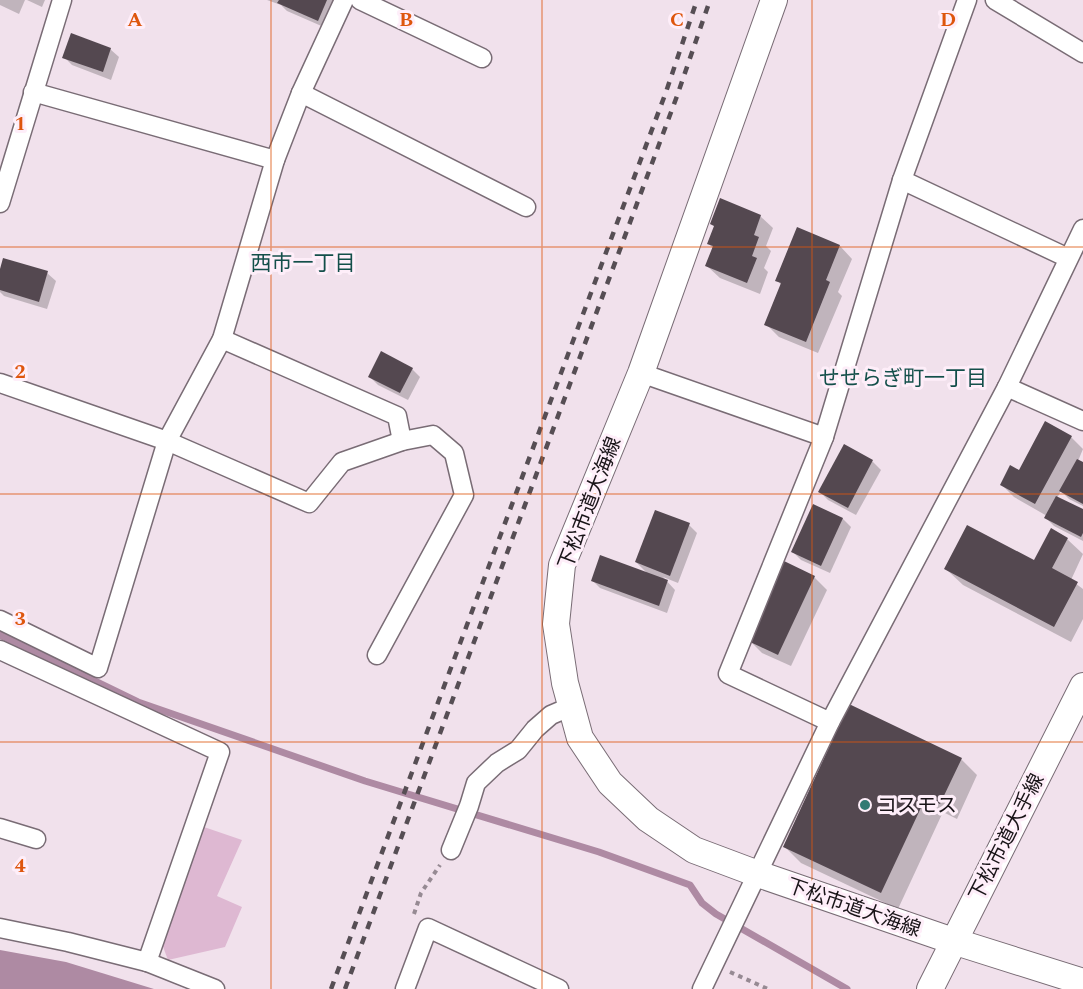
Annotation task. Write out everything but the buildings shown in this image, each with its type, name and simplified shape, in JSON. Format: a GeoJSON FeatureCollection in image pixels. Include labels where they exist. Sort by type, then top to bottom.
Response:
{"type":"FeatureCollection","features":[{"type":"Feature","properties":{"kind":"street"},"geometry":{"type":"LineString","coordinates":[[0,203],[62,0]]}},
{"type":"Feature","properties":{"kind":"street"},"geometry":{"type":"LineString","coordinates":[[0,620],[98,668],[167,441],[222,339],[275,160],[301,93],[345,0]]}},
{"type":"Feature","properties":{"kind":"street"},"geometry":{"type":"LineString","coordinates":[[360,0],[482,58]]}},
{"type":"Feature","properties":{"kind":"street","name":"下松市道大海線"},"geometry":{"type":"LineString","coordinates":[[774,0],[641,373],[562,565],[555,624],[566,683],[580,738],[610,783],[648,819],[694,850],[953,941],[1083,982]]}},
{"type":"Feature","properties":{"kind":"street"},"geometry":{"type":"LineString","coordinates":[[830,722],[728,674],[824,437],[902,180],[967,0]]}},
{"type":"Feature","properties":{"kind":"street"},"geometry":{"type":"LineString","coordinates":[[995,0],[1083,53]]}},
{"type":"Feature","properties":{"kind":"street"},"geometry":{"type":"LineString","coordinates":[[33,92],[275,160]]}},
{"type":"Feature","properties":{"kind":"street"},"geometry":{"type":"LineString","coordinates":[[301,93],[526,207]]}},
{"type":"Feature","properties":{"kind":"street"},"geometry":{"type":"LineString","coordinates":[[902,180],[1068,258]]}},
{"type":"Feature","properties":{"kind":"street"},"geometry":{"type":"LineString","coordinates":[[702,989],[830,722],[1007,387],[1083,229]]}},
{"type":"Feature","properties":{"kind":"street"},"geometry":{"type":"LineString","coordinates":[[222,339],[398,416],[402,441]]}},
{"type":"Feature","properties":{"kind":"street"},"geometry":{"type":"LineString","coordinates":[[641,373],[824,437]]}},
{"type":"Feature","properties":{"kind":"street"},"geometry":{"type":"LineString","coordinates":[[0,383],[167,441],[309,503],[342,462],[402,441],[433,435],[454,453],[464,495],[377,655]]}},
{"type":"Feature","properties":{"kind":"street"},"geometry":{"type":"LineString","coordinates":[[1007,387],[1083,421]]}},
{"type":"Feature","properties":{"kind":"street"},"geometry":{"type":"LineString","coordinates":[[0,650],[220,752],[147,962]]}},
{"type":"Feature","properties":{"kind":"street","name":"下松市道大手線"},"geometry":{"type":"LineString","coordinates":[[930,989],[1083,686]]}},
{"type":"Feature","properties":{"kind":"street"},"geometry":{"type":"LineString","coordinates":[[451,850],[476,783],[497,763],[518,750],[535,729],[551,715],[572,706]]}},
{"type":"Feature","properties":{"kind":"street"},"geometry":{"type":"LineString","coordinates":[[0,828],[36,839]]}},
{"type":"Feature","properties":{"kind":"street"},"geometry":{"type":"LineString","coordinates":[[0,928],[147,962],[215,989]]}},
{"type":"Feature","properties":{"kind":"street"},"geometry":{"type":"LineString","coordinates":[[405,989],[428,928],[560,989]]}},
{"type":"Feature","properties":{"kind":"path"},"geometry":{"type":"LineString","coordinates":[[715,966],[768,989]]}},
{"type":"Feature","properties":{"kind":"shaded area"},"geometry":{"type":"Polygon","coordinates":[[[204,827],[242,840],[217,896],[242,907],[225,947],[168,960],[162,944],[204,827]]]}},
{"type":"Feature","properties":{"kind":"shaded area"},"geometry":{"type":"Polygon","coordinates":[[[0,950],[66,962],[154,989],[0,989],[0,950]]]}},
{"type":"Feature","properties":{"kind":"waterway"},"geometry":{"type":"LineString","coordinates":[[0,635],[138,702],[365,781],[599,852],[690,885],[702,903],[716,914],[847,989]]}},
{"type":"Feature","properties":{"kind":"railway"},"geometry":{"type":"LineString","coordinates":[[331,989],[666,92],[697,0]]}},
{"type":"Feature","properties":{"kind":"railway"},"geometry":{"type":"LineString","coordinates":[[345,989],[677,96],[710,0]]}},
{"type":"Feature","properties":{"kind":"place","name":"コスモス"},"geometry":{"type":"Point","coordinates":[865,805]}},
{"type":"Feature","properties":{"kind":"district","name":"西市一丁目"},"geometry":{"type":"Point","coordinates":[303,263]}},
{"type":"Feature","properties":{"kind":"district","name":"せせらぎ町一丁目"},"geometry":{"type":"Point","coordinates":[903,378]}}]}
